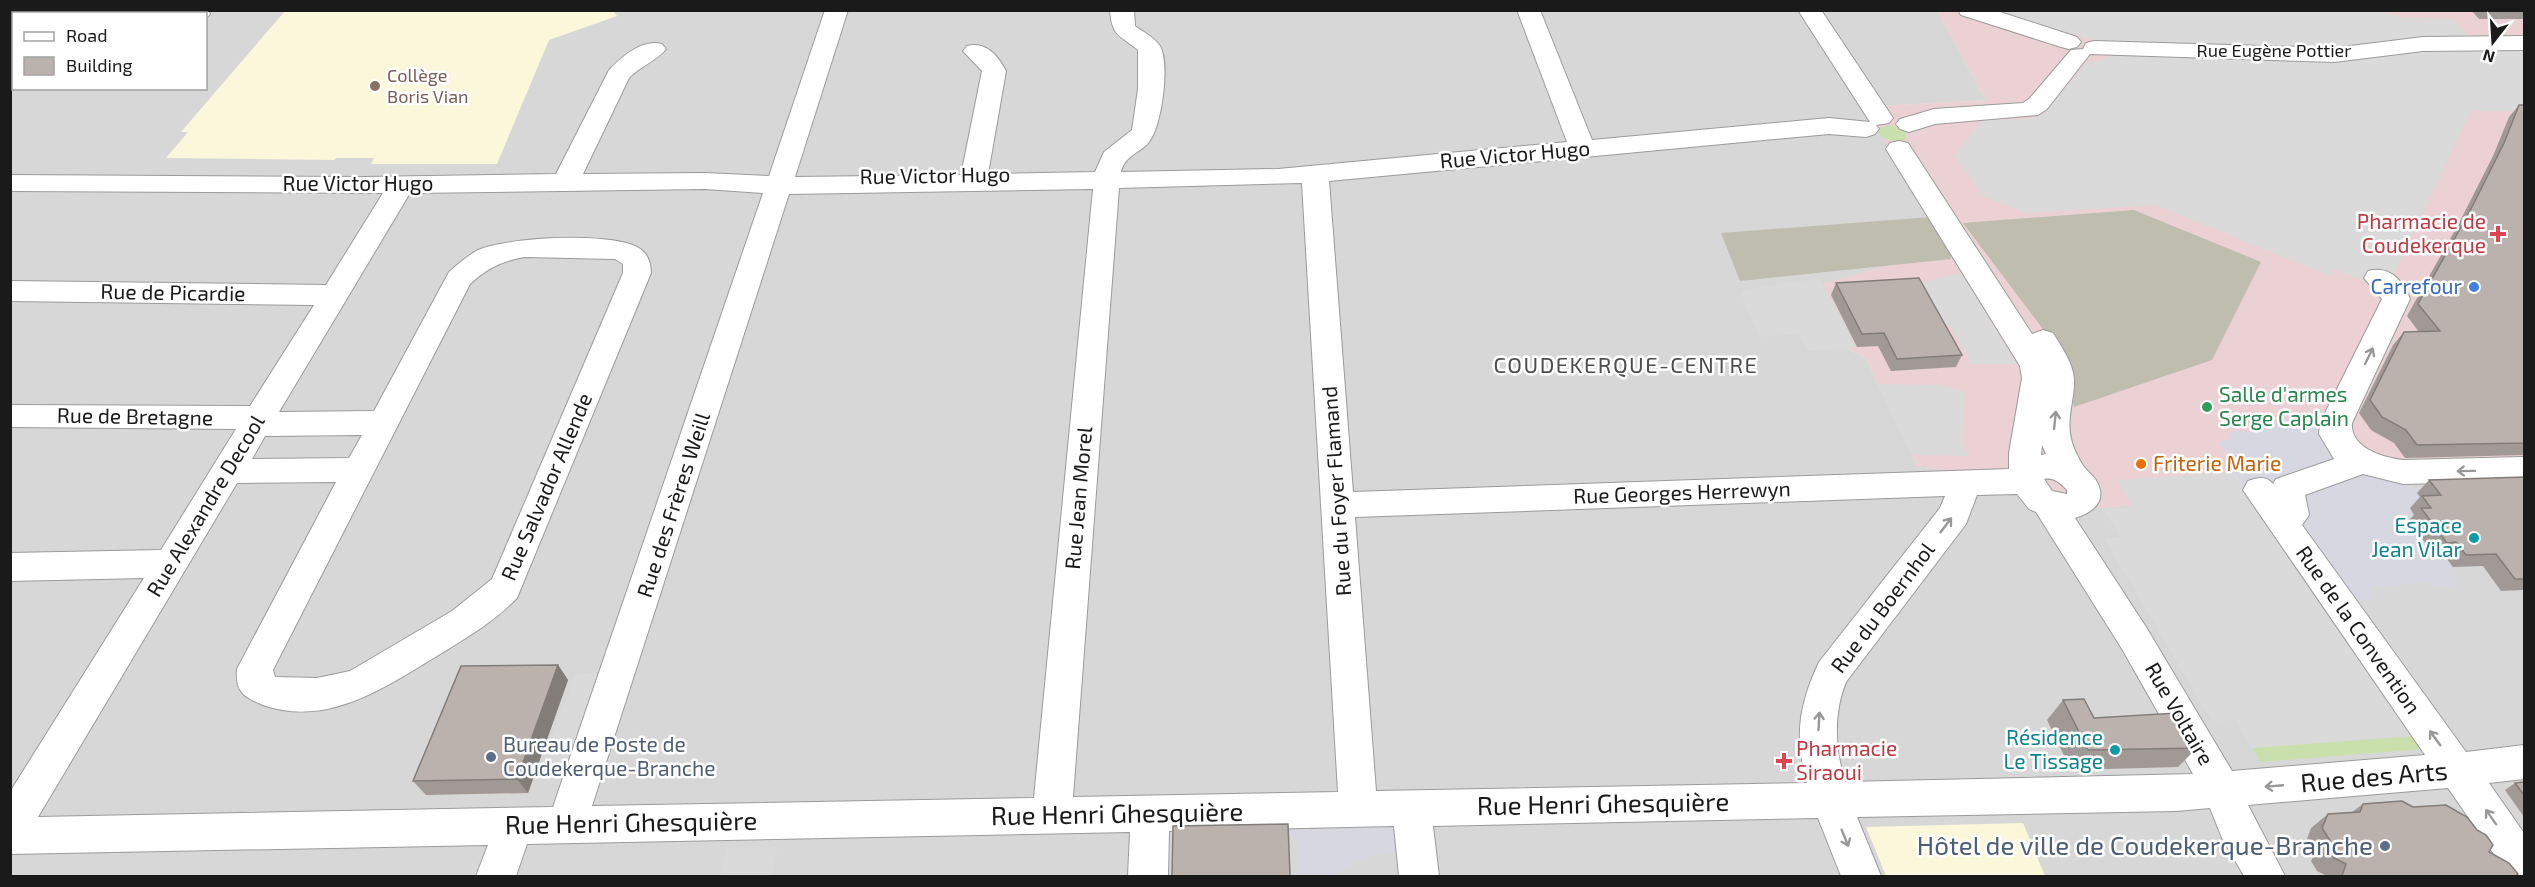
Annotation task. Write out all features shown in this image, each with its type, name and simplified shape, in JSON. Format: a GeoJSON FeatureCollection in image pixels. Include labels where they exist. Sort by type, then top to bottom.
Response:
{"type":"FeatureCollection","features":[{"type":"Feature","properties":{"kind":"street","name":"Rue des Frères Weill"},"geometry":{"type":"LineString","coordinates":[[567,824],[837,10]]}},
{"type":"Feature","properties":{"kind":"street"},"geometry":{"type":"LineString","coordinates":[[1107,178],[1112,157],[1139,137],[1146,125],[1152,55],[1146,45],[1123,28],[1122,10]]}},
{"type":"Feature","properties":{"kind":"street"},"geometry":{"type":"LineString","coordinates":[[1528,10],[1583,149]]}},
{"type":"Feature","properties":{"kind":"street"},"geometry":{"type":"LineString","coordinates":[[1809,10],[1873,123],[1870,138],[1878,143],[1899,149],[1912,147],[1919,140],[1918,132],[1909,124]]}},
{"type":"Feature","properties":{"kind":"street","name":"Rue Eugène Pottier"},"geometry":{"type":"LineString","coordinates":[[1969,10],[2081,48],[2330,55],[2415,44],[2524,43]]}},
{"type":"Feature","properties":{"kind":"street"},"geometry":{"type":"LineString","coordinates":[[1909,124],[1934,117],[2029,110],[2040,102],[2081,48]]}},
{"type":"Feature","properties":{"kind":"street"},"geometry":{"type":"LineString","coordinates":[[566,183],[618,75],[631,62],[654,49]]}},
{"type":"Feature","properties":{"kind":"street"},"geometry":{"type":"LineString","coordinates":[[974,179],[993,71],[990,63],[975,51]]}},
{"type":"Feature","properties":{"kind":"street","name":"Rue Victor Hugo"},"geometry":{"type":"LineString","coordinates":[[10,183],[402,184],[782,179],[1278,177],[1873,123],[1895,118],[1909,124]]}},
{"type":"Feature","properties":{"kind":"street"},"geometry":{"type":"LineString","coordinates":[[1899,149],[2026,348],[2036,370],[2036,388],[2025,446],[2034,487]]}},
{"type":"Feature","properties":{"kind":"street","name":"Rue du Foyer Flamand"},"geometry":{"type":"LineString","coordinates":[[1315,174],[1358,809]]}},
{"type":"Feature","properties":{"kind":"street","name":"Rue Jean Morel"},"geometry":{"type":"LineString","coordinates":[[1052,815],[1107,178]]}},
{"type":"Feature","properties":{"kind":"street","name":"Rue Alexandre Decool"},"geometry":{"type":"LineString","coordinates":[[10,828],[402,184]]}},
{"type":"Feature","properties":{"kind":"street"},"geometry":{"type":"LineString","coordinates":[[1947,224],[2021,311],[2051,354],[2059,384],[2054,435],[2077,488]]}},
{"type":"Feature","properties":{"kind":"street","name":"Rue Salvador Allende"},"geometry":{"type":"LineString","coordinates":[[523,249],[612,249],[626,252],[635,259],[637,273],[505,588],[483,608],[363,683],[337,692],[320,694],[280,694],[263,691],[254,682],[255,669],[358,470],[455,285],[466,270],[476,262],[499,252],[523,249]]}},
{"type":"Feature","properties":{"kind":"street"},"geometry":{"type":"LineString","coordinates":[[2378,278],[2393,291],[2396,299],[2335,426],[2338,442],[2359,459],[2397,472],[2524,469]]}},
{"type":"Feature","properties":{"kind":"street","name":"Rue de Picardie"},"geometry":{"type":"LineString","coordinates":[[10,291],[335,295]]}},
{"type":"Feature","properties":{"kind":"street","name":"Rue de Bretagne"},"geometry":{"type":"LineString","coordinates":[[10,416],[258,421]]}},
{"type":"Feature","properties":{"kind":"street"},"geometry":{"type":"LineString","coordinates":[[258,421],[382,423]]}},
{"type":"Feature","properties":{"kind":"street","name":"Rue de la Convention"},"geometry":{"type":"LineString","coordinates":[[2359,459],[2353,465],[2288,488],[2293,514],[2268,503],[2524,865]]}},
{"type":"Feature","properties":{"kind":"street"},"geometry":{"type":"LineString","coordinates":[[228,471],[358,470]]}},
{"type":"Feature","properties":{"kind":"street","name":"Rue Georges Herrewyn"},"geometry":{"type":"LineString","coordinates":[[1338,505],[1961,483],[2034,487],[2070,507],[2077,488]]}},
{"type":"Feature","properties":{"kind":"street","name":"Rue du Boernhol"},"geometry":{"type":"LineString","coordinates":[[1861,876],[1831,799],[1823,769],[1819,735],[1820,708],[1828,679],[1954,515],[1961,498],[1961,483]]}},
{"type":"Feature","properties":{"kind":"street","name":"Rue Voltaire"},"geometry":{"type":"LineString","coordinates":[[2034,487],[2134,638],[2223,790]]}},
{"type":"Feature","properties":{"kind":"street","name":"Rue Voltaire"},"geometry":{"type":"LineString","coordinates":[[2077,488],[2094,553],[2134,638]]}},
{"type":"Feature","properties":{"kind":"street"},"geometry":{"type":"LineString","coordinates":[[10,567],[171,564]]}},
{"type":"Feature","properties":{"kind":"street","name":"Rue des Arts"},"geometry":{"type":"LineString","coordinates":[[2223,790],[2458,770],[2524,762]]}},
{"type":"Feature","properties":{"kind":"street"},"geometry":{"type":"LineString","coordinates":[[2223,790],[2236,825],[2265,876]]}},
{"type":"Feature","properties":{"kind":"street"},"geometry":{"type":"LineString","coordinates":[[2223,790],[2258,825],[2289,876]]}},
{"type":"Feature","properties":{"kind":"street","name":"Rue Henri Ghesquière"},"geometry":{"type":"LineString","coordinates":[[10,836],[2223,790]]}},
{"type":"Feature","properties":{"kind":"street"},"geometry":{"type":"LineString","coordinates":[[1412,808],[1419,876]]}},
{"type":"Feature","properties":{"kind":"street"},"geometry":{"type":"LineString","coordinates":[[1148,876],[1150,813]]}},
{"type":"Feature","properties":{"kind":"street"},"geometry":{"type":"LineString","coordinates":[[496,876],[514,826]]}},
{"type":"Feature","properties":{"kind":"shaded area","name":"Collège Boris Vian"},"geometry":{"type":"Polygon","coordinates":[[[612,10],[617,16],[549,40],[497,164],[371,164],[374,158],[336,158],[334,160],[166,158],[188,132],[181,132],[285,11],[612,10]]]}},
{"type":"Feature","properties":{"kind":"shaded area"},"geometry":{"type":"Polygon","coordinates":[[[2379,10],[2398,17],[2452,19],[2468,35],[2412,38],[2327,50],[2101,42],[1990,11],[2379,10]]]}},
{"type":"Feature","properties":{"kind":"shaded area"},"geometry":{"type":"Polygon","coordinates":[[[10,11],[1937,11],[1986,100],[1866,107],[1950,249],[1813,330],[1866,359],[1917,466],[1978,475],[2046,513],[2524,469],[2524,876],[11,876],[10,11]]]}},
{"type":"Feature","properties":{"kind":"shaded area"},"geometry":{"type":"Polygon","coordinates":[[[1937,11],[2524,11],[2524,469],[2046,513],[1978,475],[1917,466],[1866,359],[1813,330],[1798,290],[1950,249],[1865,107],[1986,100],[1937,11]]]}},
{"type":"Feature","properties":{"kind":"shaded area"},"geometry":{"type":"Polygon","coordinates":[[[2422,50],[2524,51],[2524,111],[2471,111],[2386,289],[2333,269],[2330,276],[2156,205],[2025,213],[1984,196],[1954,156],[1982,120],[2030,119],[2044,114],[2088,61],[2107,58],[2111,53],[2336,62],[2422,50]]]}},
{"type":"Feature","properties":{"kind":"shaded area"},"geometry":{"type":"Polygon","coordinates":[[[2134,210],[2261,262],[2212,360],[2074,407],[2064,357],[1963,223],[2134,210]]]}},
{"type":"Feature","properties":{"kind":"shaded area"},"geometry":{"type":"Polygon","coordinates":[[[1931,217],[1950,249],[1951,259],[1740,281],[1721,233],[1931,217]]]}},
{"type":"Feature","properties":{"kind":"shaded area"},"geometry":{"type":"Polygon","coordinates":[[[1961,273],[2017,364],[1971,364],[1950,325],[1936,325],[1912,285],[1961,273]]]}},
{"type":"Feature","properties":{"kind":"shaded area"},"geometry":{"type":"Polygon","coordinates":[[[1820,278],[1857,347],[1807,351],[1798,334],[1759,337],[1740,291],[1820,278]]]}},
{"type":"Feature","properties":{"kind":"shaded area"},"geometry":{"type":"Polygon","coordinates":[[[1878,384],[1945,385],[1965,393],[1962,443],[1968,456],[1912,455],[1878,384]]]}},
{"type":"Feature","properties":{"kind":"shaded area"},"geometry":{"type":"Polygon","coordinates":[[[2303,414],[2321,421],[2409,482],[2428,508],[2410,509],[2418,520],[2409,521],[2434,555],[2443,554],[2453,567],[2458,585],[2434,587],[2430,582],[2372,587],[2368,600],[2327,603],[2231,466],[2235,465],[2219,443],[2231,438],[2229,433],[2238,430],[2247,433],[2303,414]]]}},
{"type":"Feature","properties":{"kind":"shaded area"},"geometry":{"type":"Polygon","coordinates":[[[2236,472],[2419,735],[2252,748],[2235,720],[2212,721],[2104,538],[2120,537],[2104,509],[2133,507],[2117,480],[2236,472]]]}},
{"type":"Feature","properties":{"kind":"shaded area"},"geometry":{"type":"Polygon","coordinates":[[[605,673],[569,779],[537,779],[575,674],[605,673]]]}},
{"type":"Feature","properties":{"kind":"shaded area"},"geometry":{"type":"Polygon","coordinates":[[[1401,821],[1403,853],[1369,855],[1331,876],[1298,876],[1297,837],[1288,837],[1288,822],[1401,821]]]}},
{"type":"Feature","properties":{"kind":"shaded area"},"geometry":{"type":"Polygon","coordinates":[[[2023,823],[2045,876],[1886,876],[1866,827],[2023,823]]]}},
{"type":"Feature","properties":{"kind":"shaded area"},"geometry":{"type":"Polygon","coordinates":[[[777,847],[771,876],[720,876],[727,848],[777,847]]]}},
{"type":"Feature","properties":{"kind":"green space"},"geometry":{"type":"Polygon","coordinates":[[[1892,125],[1905,131],[1906,139],[1891,141],[1883,138],[1878,132],[1879,128],[1892,125]]]}},
{"type":"Feature","properties":{"kind":"green space"},"geometry":{"type":"Polygon","coordinates":[[[2418,736],[2435,748],[2260,762],[2252,748],[2418,736]]]}},
{"type":"Feature","properties":{"kind":"building"},"geometry":{"type":"Polygon","coordinates":[[[10,10],[29,10],[12,12],[12,21],[10,10]]]}},
{"type":"Feature","properties":{"kind":"building","name":"Carrefour"},"geometry":{"type":"Polygon","coordinates":[[[2519,105],[2524,105],[2524,443],[2417,445],[2406,430],[2382,417],[2370,400],[2404,332],[2440,331],[2418,304],[2471,209],[2504,143],[2519,105]]]}},
{"type":"Feature","properties":{"kind":"building"},"geometry":{"type":"Polygon","coordinates":[[[1919,278],[1962,355],[1897,359],[1884,333],[1862,334],[1836,283],[1919,278]]]}},
{"type":"Feature","properties":{"kind":"building","name":"Espace Jean Vilar"},"geometry":{"type":"Polygon","coordinates":[[[2524,477],[2524,579],[2515,579],[2496,554],[2466,555],[2456,542],[2447,543],[2421,508],[2431,508],[2422,496],[2441,495],[2429,480],[2524,477]]]}},
{"type":"Feature","properties":{"kind":"building","name":"Bureau de Poste de Coudekerque-Branche"},"geometry":{"type":"Polygon","coordinates":[[[558,665],[517,779],[413,781],[461,666],[558,665]]]}},
{"type":"Feature","properties":{"kind":"building"},"geometry":{"type":"Polygon","coordinates":[[[2084,699],[2094,718],[2177,713],[2197,748],[2088,750],[2063,700],[2084,699]]]}},
{"type":"Feature","properties":{"kind":"building"},"geometry":{"type":"Polygon","coordinates":[[[2524,782],[2524,795],[2515,783],[2524,782]]]}},
{"type":"Feature","properties":{"kind":"building","name":"Hôtel de ville de Coudekerque-Branche"},"geometry":{"type":"Polygon","coordinates":[[[2402,801],[2413,807],[2446,805],[2467,817],[2493,845],[2489,852],[2509,863],[2518,874],[2516,876],[2342,876],[2346,864],[2334,858],[2328,848],[2331,842],[2322,828],[2328,814],[2360,812],[2363,804],[2402,801]]]}},
{"type":"Feature","properties":{"kind":"building"},"geometry":{"type":"Polygon","coordinates":[[[1288,824],[1290,876],[1172,876],[1173,826],[1288,824]]]}},
{"type":"Feature","properties":{"kind":"place","name":"Collège Boris Vian"},"geometry":{"type":"Point","coordinates":[375,86]}},
{"type":"Feature","properties":{"kind":"place","name":"Pharmacie de Coudekerque"},"geometry":{"type":"Point","coordinates":[2498,234]}},
{"type":"Feature","properties":{"kind":"place","name":"Carrefour"},"geometry":{"type":"Point","coordinates":[2474,287]}},
{"type":"Feature","properties":{"kind":"place","name":"Salle d'armes Serge Caplain"},"geometry":{"type":"Point","coordinates":[2207,407]}},
{"type":"Feature","properties":{"kind":"place","name":"Friterie Marie"},"geometry":{"type":"Point","coordinates":[2141,464]}},
{"type":"Feature","properties":{"kind":"place","name":"Espace Jean Vilar"},"geometry":{"type":"Point","coordinates":[2474,538]}},
{"type":"Feature","properties":{"kind":"place","name":"Résidence Le Tissage"},"geometry":{"type":"Point","coordinates":[2115,750]}},
{"type":"Feature","properties":{"kind":"place","name":"Bureau de Poste de Coudekerque-Branche"},"geometry":{"type":"Point","coordinates":[491,757]}},
{"type":"Feature","properties":{"kind":"place","name":"Pharmacie Siraoui"},"geometry":{"type":"Point","coordinates":[1784,761]}},
{"type":"Feature","properties":{"kind":"place","name":"Hôtel de ville de Coudekerque-Branche"},"geometry":{"type":"Point","coordinates":[2385,846]}},
{"type":"Feature","properties":{"kind":"district","name":"COUDEKERQUE-CENTRE"},"geometry":{"type":"Point","coordinates":[1626,365]}}]}
